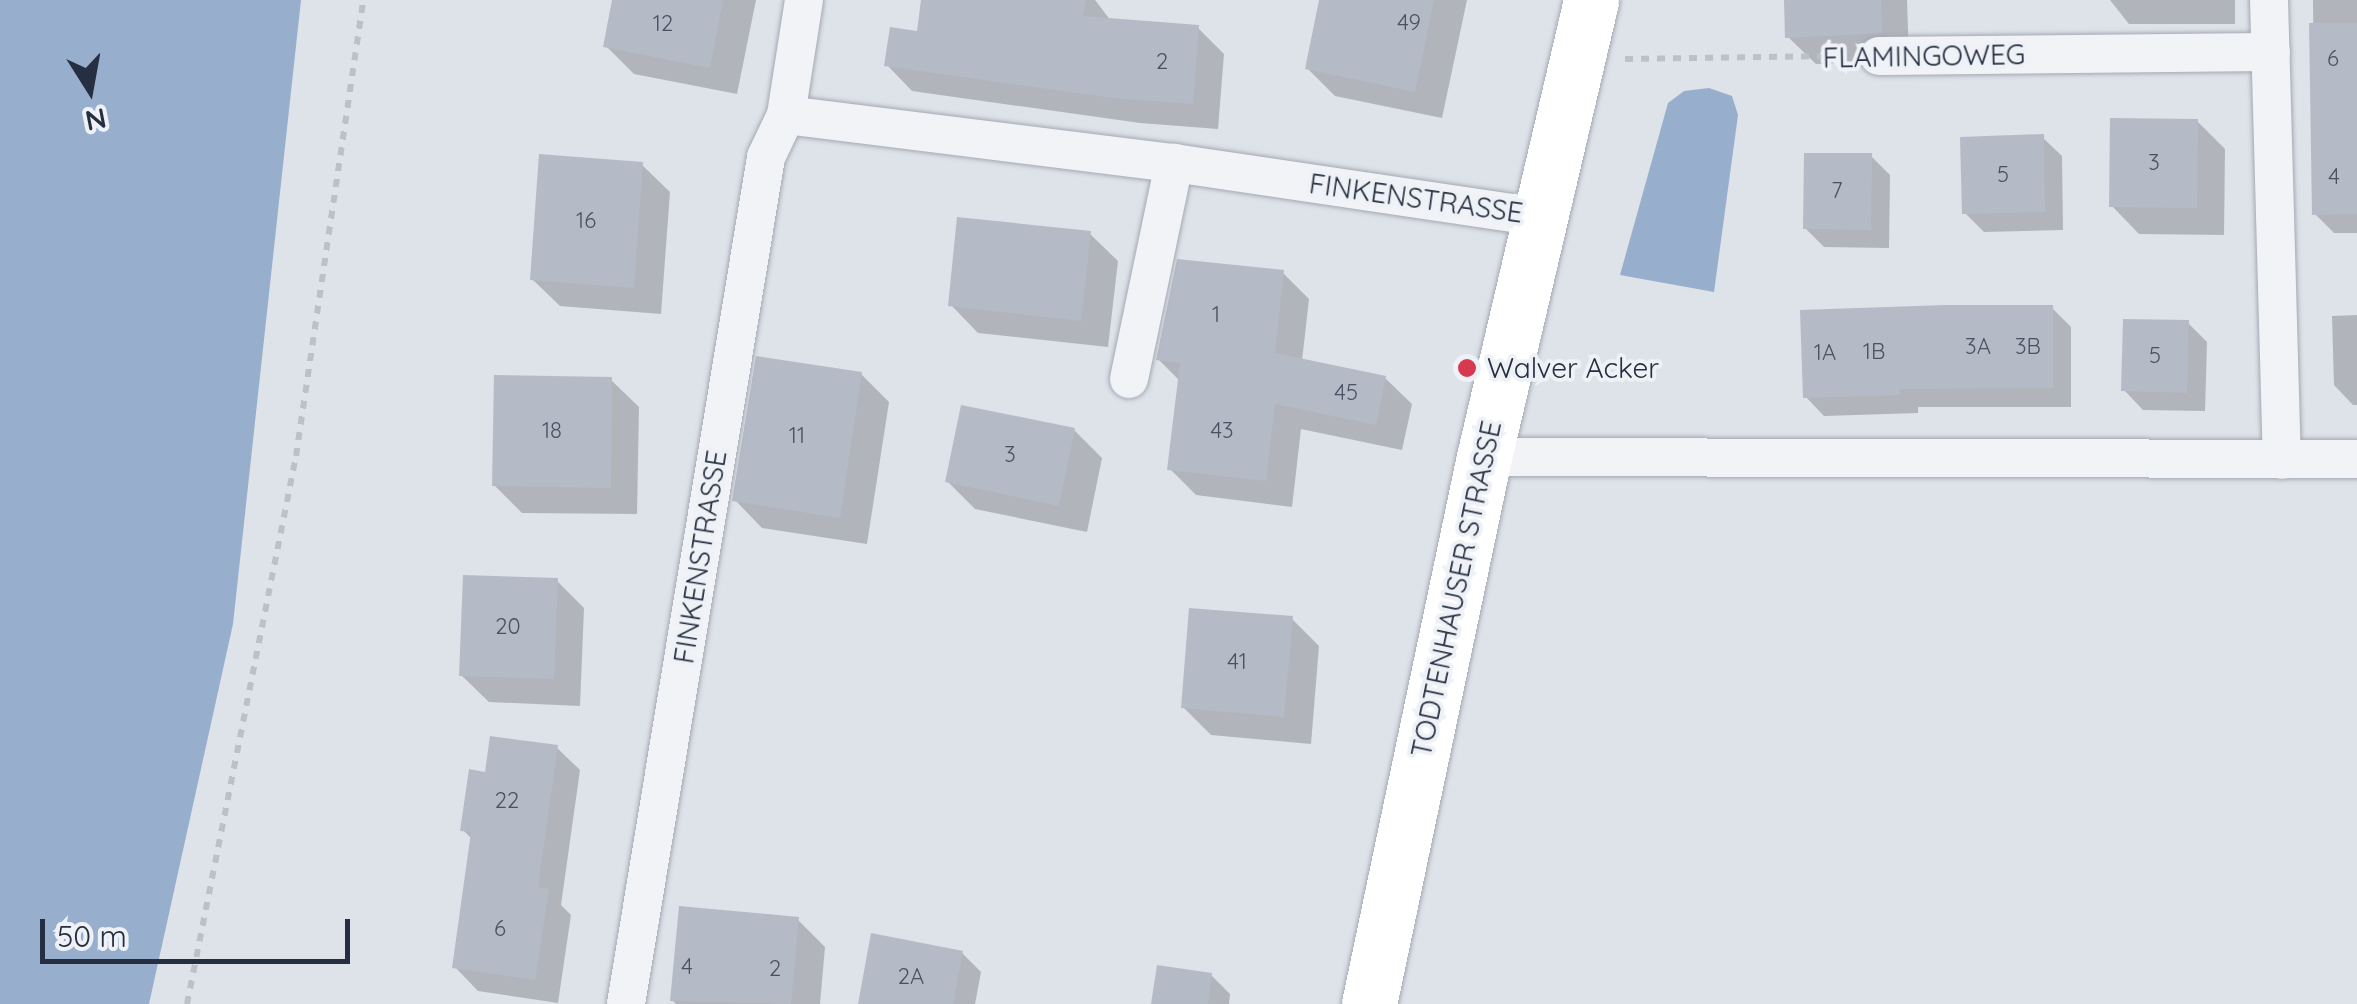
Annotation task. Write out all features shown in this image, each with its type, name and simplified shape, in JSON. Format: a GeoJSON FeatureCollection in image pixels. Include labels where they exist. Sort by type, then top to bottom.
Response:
{"type":"FeatureCollection","features":[{"type":"Feature","properties":{"kind":"main road","name":"TODTENHAUSER STRASSE"},"geometry":{"type":"LineString","coordinates":[[1369,1004],[1484,457],[1591,0]]}},
{"type":"Feature","properties":{"kind":"street","name":"FINKENSTRASSE"},"geometry":{"type":"LineString","coordinates":[[626,1004],[766,157],[786,115],[804,0]]}},
{"type":"Feature","properties":{"kind":"street"},"geometry":{"type":"LineString","coordinates":[[2269,0],[2282,460]]}},
{"type":"Feature","properties":{"kind":"street","name":"FLAMINGOWEG"},"geometry":{"type":"LineString","coordinates":[[1879,56],[2272,52]]}},
{"type":"Feature","properties":{"kind":"street","name":"FINKENSTRASSE"},"geometry":{"type":"LineString","coordinates":[[786,115],[1174,164],[1539,217]]}},
{"type":"Feature","properties":{"kind":"street"},"geometry":{"type":"LineString","coordinates":[[1129,379],[1174,164]]}},
{"type":"Feature","properties":{"kind":"street"},"geometry":{"type":"LineString","coordinates":[[1484,457],[2357,459]]}},
{"type":"Feature","properties":{"kind":"path"},"geometry":{"type":"LineString","coordinates":[[187,1004],[296,456],[362,0]]}},
{"type":"Feature","properties":{"kind":"path","name":"FLAMINGOWEG"},"geometry":{"type":"LineString","coordinates":[[1577,54],[1620,58],[1879,56]]}},
{"type":"Feature","properties":{"kind":"water"},"geometry":{"type":"Polygon","coordinates":[[[0,0],[301,0],[233,624],[149,1004],[0,1004],[0,0]]]}},
{"type":"Feature","properties":{"kind":"water"},"geometry":{"type":"Polygon","coordinates":[[[1709,88],[1732,96],[1738,115],[1714,292],[1620,275],[1668,103],[1684,91],[1709,88]]]}},
{"type":"Feature","properties":{"kind":"building"},"geometry":{"type":"Polygon","coordinates":[[[612,0],[723,0],[710,68],[603,47],[612,0]]]}},
{"type":"Feature","properties":{"kind":"building"},"geometry":{"type":"Polygon","coordinates":[[[921,0],[1086,0],[1083,16],[1199,25],[1193,104],[1113,98],[884,66],[890,27],[917,31],[921,0]]]}},
{"type":"Feature","properties":{"kind":"building"},"geometry":{"type":"Polygon","coordinates":[[[1319,0],[1434,0],[1415,92],[1305,69],[1319,0]]]}},
{"type":"Feature","properties":{"kind":"building"},"geometry":{"type":"Polygon","coordinates":[[[1784,0],[1881,0],[1882,33],[1785,38],[1784,0]]]}},
{"type":"Feature","properties":{"kind":"building"},"geometry":{"type":"Polygon","coordinates":[[[2309,23],[2357,23],[2357,214],[2312,215],[2309,23]]]}},
{"type":"Feature","properties":{"kind":"building"},"geometry":{"type":"Polygon","coordinates":[[[2110,118],[2198,119],[2197,208],[2109,207],[2110,118]]]}},
{"type":"Feature","properties":{"kind":"building"},"geometry":{"type":"Polygon","coordinates":[[[2044,134],[2045,212],[1962,214],[1960,137],[2044,134]]]}},
{"type":"Feature","properties":{"kind":"building"},"geometry":{"type":"Polygon","coordinates":[[[1804,153],[1872,153],[1871,230],[1803,229],[1804,153]]]}},
{"type":"Feature","properties":{"kind":"building"},"geometry":{"type":"Polygon","coordinates":[[[539,154],[643,162],[634,288],[530,280],[539,154]]]}},
{"type":"Feature","properties":{"kind":"building"},"geometry":{"type":"Polygon","coordinates":[[[957,217],[1091,231],[1081,321],[948,306],[957,217]]]}},
{"type":"Feature","properties":{"kind":"building"},"geometry":{"type":"Polygon","coordinates":[[[1177,259],[1284,270],[1275,353],[1386,376],[1376,425],[1275,404],[1266,481],[1167,470],[1180,363],[1156,360],[1177,259]]]}},
{"type":"Feature","properties":{"kind":"building"},"geometry":{"type":"Polygon","coordinates":[[[2053,305],[2053,388],[1899,389],[1900,395],[1803,398],[1800,310],[2053,305]]]}},
{"type":"Feature","properties":{"kind":"building"},"geometry":{"type":"Polygon","coordinates":[[[2123,319],[2189,320],[2187,393],[2121,391],[2123,319]]]}},
{"type":"Feature","properties":{"kind":"building"},"geometry":{"type":"Polygon","coordinates":[[[756,356],[862,372],[840,518],[732,501],[756,356]]]}},
{"type":"Feature","properties":{"kind":"building"},"geometry":{"type":"Polygon","coordinates":[[[494,375],[612,377],[611,488],[492,486],[494,375]]]}},
{"type":"Feature","properties":{"kind":"building"},"geometry":{"type":"Polygon","coordinates":[[[961,405],[1075,428],[1059,506],[945,482],[961,405]]]}},
{"type":"Feature","properties":{"kind":"building"},"geometry":{"type":"Polygon","coordinates":[[[463,575],[558,578],[554,679],[459,676],[463,575]]]}},
{"type":"Feature","properties":{"kind":"building"},"geometry":{"type":"Polygon","coordinates":[[[1189,608],[1293,616],[1284,717],[1181,708],[1189,608]]]}},
{"type":"Feature","properties":{"kind":"building"},"geometry":{"type":"Polygon","coordinates":[[[490,736],[558,745],[538,887],[549,889],[535,980],[452,968],[471,832],[460,831],[469,769],[485,772],[490,736]]]}},
{"type":"Feature","properties":{"kind":"building"},"geometry":{"type":"Polygon","coordinates":[[[679,906],[799,917],[791,1004],[670,1001],[679,906]]]}},
{"type":"Feature","properties":{"kind":"building"},"geometry":{"type":"Polygon","coordinates":[[[871,933],[963,951],[953,1004],[858,1004],[871,933]]]}},
{"type":"Feature","properties":{"kind":"building"},"geometry":{"type":"Polygon","coordinates":[[[1157,965],[1212,973],[1208,1004],[1151,1004],[1157,965]]]}},
{"type":"Feature","properties":{"kind":"place","name":"Walver Acker"},"geometry":{"type":"Point","coordinates":[1467,368]}}]}
